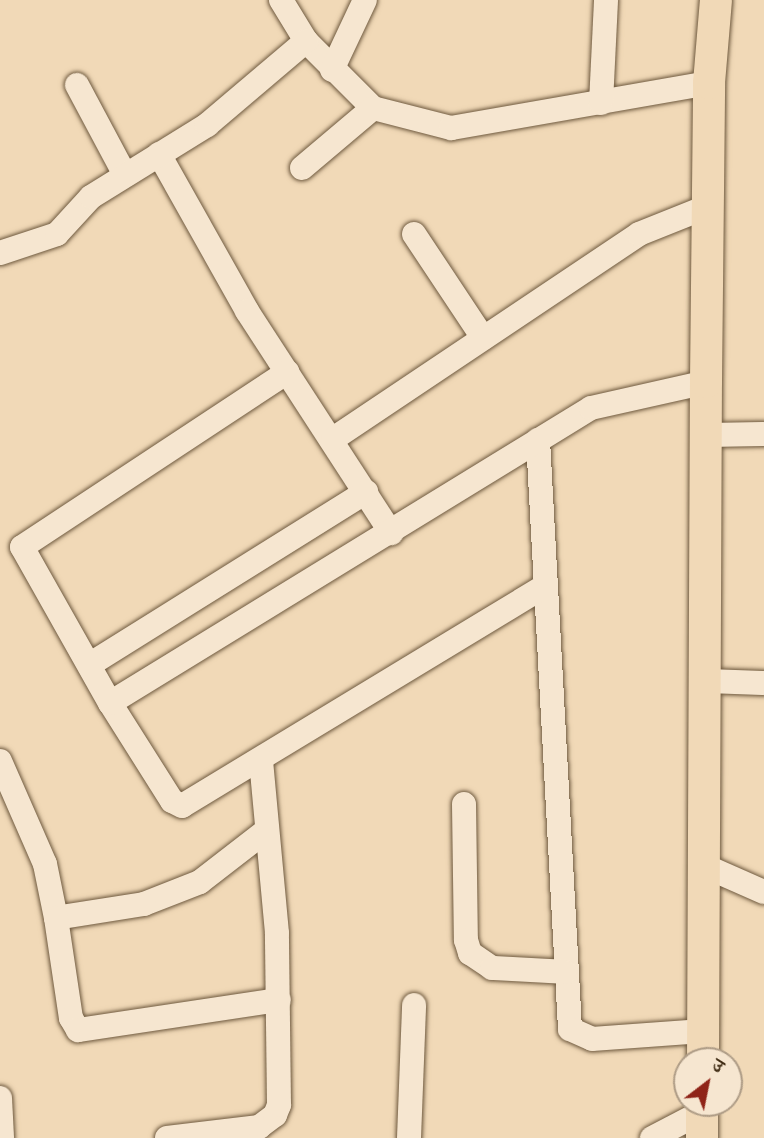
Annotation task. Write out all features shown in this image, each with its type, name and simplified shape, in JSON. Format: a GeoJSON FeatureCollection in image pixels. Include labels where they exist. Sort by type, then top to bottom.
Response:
{"type":"FeatureCollection","features":[{"type":"Feature","properties":{"kind":"main road"},"geometry":{"type":"LineString","coordinates":[[703,1046],[709,82],[716,0]]}},
{"type":"Feature","properties":{"kind":"street"},"geometry":{"type":"LineString","coordinates":[[281,0],[306,41],[332,70],[373,108],[407,119],[467,128],[709,82]]}},
{"type":"Feature","properties":{"kind":"street"},"geometry":{"type":"LineString","coordinates":[[332,70],[365,0]]}},
{"type":"Feature","properties":{"kind":"street"},"geometry":{"type":"LineString","coordinates":[[601,103],[606,0]]}},
{"type":"Feature","properties":{"kind":"street"},"geometry":{"type":"LineString","coordinates":[[0,253],[57,234],[91,197],[207,125],[306,41]]}},
{"type":"Feature","properties":{"kind":"street"},"geometry":{"type":"LineString","coordinates":[[77,85],[125,175]]}},
{"type":"Feature","properties":{"kind":"street"},"geometry":{"type":"LineString","coordinates":[[302,168],[373,108]]}},
{"type":"Feature","properties":{"kind":"street"},"geometry":{"type":"LineString","coordinates":[[159,154],[247,311],[333,439],[391,533]]}},
{"type":"Feature","properties":{"kind":"street"},"geometry":{"type":"LineString","coordinates":[[333,439],[639,234],[709,206]]}},
{"type":"Feature","properties":{"kind":"street"},"geometry":{"type":"LineString","coordinates":[[414,234],[483,338]]}},
{"type":"Feature","properties":{"kind":"street"},"geometry":{"type":"LineString","coordinates":[[288,372],[11,548],[89,665],[172,802],[182,806],[545,586]]}},
{"type":"Feature","properties":{"kind":"street"},"geometry":{"type":"LineString","coordinates":[[110,703],[591,408],[706,383]]}},
{"type":"Feature","properties":{"kind":"street"},"geometry":{"type":"LineString","coordinates":[[706,435],[764,434]]}},
{"type":"Feature","properties":{"kind":"street"},"geometry":{"type":"LineString","coordinates":[[538,440],[570,1029],[579,1036],[592,1039],[703,1046]]}},
{"type":"Feature","properties":{"kind":"street"},"geometry":{"type":"LineString","coordinates":[[89,665],[366,492]]}},
{"type":"Feature","properties":{"kind":"street"},"geometry":{"type":"LineString","coordinates":[[706,681],[764,682]]}},
{"type":"Feature","properties":{"kind":"street"},"geometry":{"type":"LineString","coordinates":[[167,1138],[259,1128],[275,1115],[279,1105],[279,1000],[261,760]]}},
{"type":"Feature","properties":{"kind":"street"},"geometry":{"type":"LineString","coordinates":[[0,761],[45,864],[71,1018],[78,1030],[279,1000]]}},
{"type":"Feature","properties":{"kind":"street"},"geometry":{"type":"LineString","coordinates":[[464,804],[466,940],[470,953],[492,968],[565,972]]}},
{"type":"Feature","properties":{"kind":"street"},"geometry":{"type":"LineString","coordinates":[[56,918],[144,904],[200,882],[267,830]]}},
{"type":"Feature","properties":{"kind":"street"},"geometry":{"type":"LineString","coordinates":[[705,866],[764,892]]}},
{"type":"Feature","properties":{"kind":"street"},"geometry":{"type":"LineString","coordinates":[[409,1138],[414,1005]]}},
{"type":"Feature","properties":{"kind":"street"},"geometry":{"type":"LineString","coordinates":[[0,1098],[2,1138]]}},
{"type":"Feature","properties":{"kind":"street"},"geometry":{"type":"LineString","coordinates":[[652,1138],[702,1118]]}}]}
